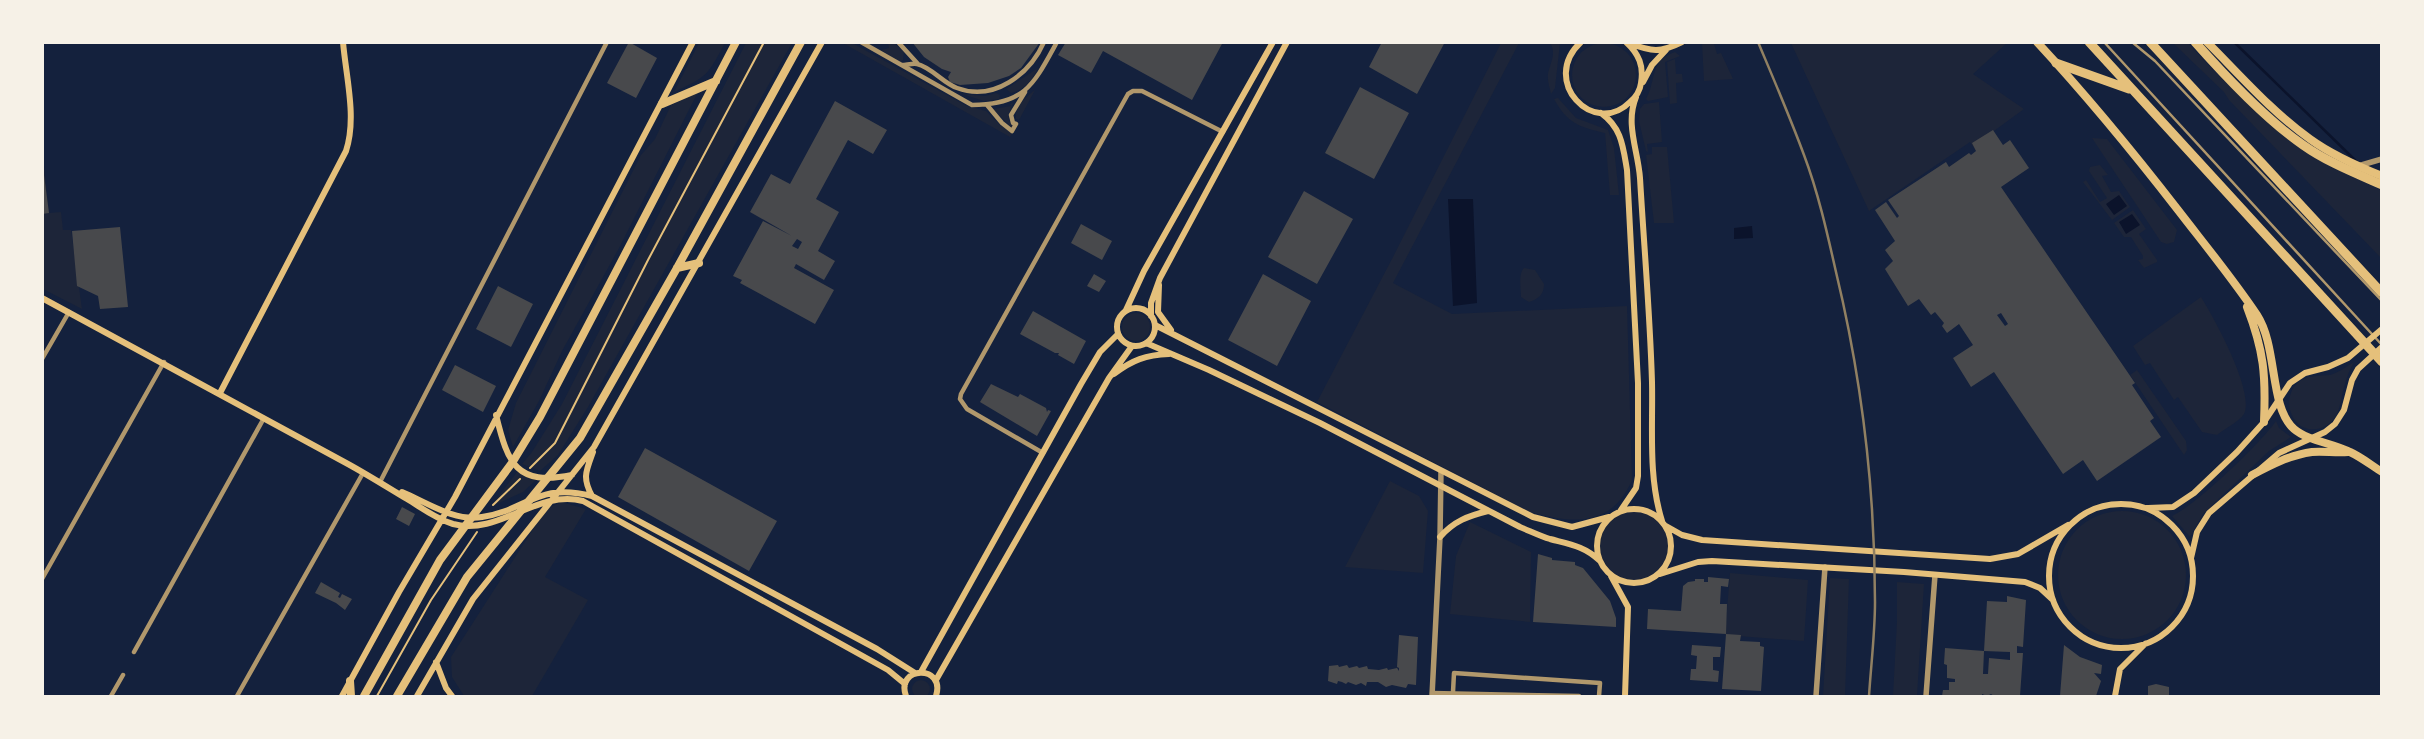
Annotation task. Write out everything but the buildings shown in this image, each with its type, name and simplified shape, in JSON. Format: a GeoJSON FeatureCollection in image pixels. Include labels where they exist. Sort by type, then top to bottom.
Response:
{"type":"FeatureCollection","features":[{"type":"Feature","properties":{"kind":"highway"},"geometry":{"type":"LineString","coordinates":[[2089,42],[2130,89],[2382,362]]}},
{"type":"Feature","properties":{"kind":"highway"},"geometry":{"type":"LineString","coordinates":[[2150,42],[2382,294]]}},
{"type":"Feature","properties":{"kind":"highway"},"geometry":{"type":"LineString","coordinates":[[2157,42],[2174,69]]}},
{"type":"Feature","properties":{"kind":"highway"},"geometry":{"type":"LineString","coordinates":[[2194,42],[2231,81],[2303,145],[2328,161],[2382,185]]}},
{"type":"Feature","properties":{"kind":"highway"},"geometry":{"type":"LineString","coordinates":[[2056,63],[2130,89]]}},
{"type":"Feature","properties":{"kind":"main road"},"geometry":{"type":"LineString","coordinates":[[220,394],[346,151],[350,139],[350,110],[343,42]]}},
{"type":"Feature","properties":{"kind":"main road"},"geometry":{"type":"LineString","coordinates":[[342,696],[399,592],[447,512],[496,415],[662,104],[693,42]]}},
{"type":"Feature","properties":{"kind":"main road"},"geometry":{"type":"LineString","coordinates":[[364,696],[440,560],[512,463],[558,385],[736,42]]}},
{"type":"Feature","properties":{"kind":"main road"},"geometry":{"type":"LineString","coordinates":[[397,696],[467,577],[580,438],[677,268],[801,42]]}},
{"type":"Feature","properties":{"kind":"main road"},"geometry":{"type":"LineString","coordinates":[[418,696],[473,599],[594,447],[822,42]]}},
{"type":"Feature","properties":{"kind":"main road"},"geometry":{"type":"LineString","coordinates":[[1132,346],[1121,339],[1118,334],[1117,320],[1126,310],[1137,284],[1273,42]]}},
{"type":"Feature","properties":{"kind":"main road"},"geometry":{"type":"LineString","coordinates":[[1146,343],[1153,335],[1155,325],[1151,316],[1150,303],[1160,278],[1287,42]]}},
{"type":"Feature","properties":{"kind":"main road"},"geometry":{"type":"LineString","coordinates":[[1568,59],[1581,42]]}},
{"type":"Feature","properties":{"kind":"main road"},"geometry":{"type":"LineString","coordinates":[[1628,42],[1648,50],[1666,50]]}},
{"type":"Feature","properties":{"kind":"main road"},"geometry":{"type":"LineString","coordinates":[[1628,42],[1641,61],[1643,74],[1640,87]]}},
{"type":"Feature","properties":{"kind":"main road"},"geometry":{"type":"LineString","coordinates":[[1660,574],[1668,563],[1671,551],[1671,538],[1664,524],[1653,490],[1652,382],[1639,164],[1630,121],[1631,110],[1636,97],[1652,65],[1666,50],[1682,42]]}},
{"type":"Feature","properties":{"kind":"main road"},"geometry":{"type":"LineString","coordinates":[[2037,42],[2116,130],[2220,263],[2259,317],[2270,342],[2279,398],[2284,416],[2293,428],[2350,452],[2382,472]]}},
{"type":"Feature","properties":{"kind":"main road"},"geometry":{"type":"LineString","coordinates":[[2207,42],[2267,102],[2310,139],[2358,166],[2382,176]]}},
{"type":"Feature","properties":{"kind":"main road"},"geometry":{"type":"LineString","coordinates":[[1570,43],[1565,70],[1566,82],[1570,93],[1583,107],[1609,118],[1621,136],[1627,170],[1638,383],[1638,476],[1636,488],[1621,510]]}},
{"type":"Feature","properties":{"kind":"main road"},"geometry":{"type":"LineString","coordinates":[[662,104],[716,81]]}},
{"type":"Feature","properties":{"kind":"main road"},"geometry":{"type":"LineString","coordinates":[[1601,113],[1614,112],[1626,106],[1636,97]]}},
{"type":"Feature","properties":{"kind":"main road"},"geometry":{"type":"LineString","coordinates":[[677,268],[699,263]]}},
{"type":"Feature","properties":{"kind":"main road"},"geometry":{"type":"LineString","coordinates":[[1160,278],[1158,312],[1176,335]]}},
{"type":"Feature","properties":{"kind":"main road"},"geometry":{"type":"LineString","coordinates":[[2243,295],[2261,347],[2265,378],[2264,422]]}},
{"type":"Feature","properties":{"kind":"main road"},"geometry":{"type":"LineString","coordinates":[[42,298],[164,362],[363,472],[442,521],[464,527],[490,524],[550,500],[573,498],[599,508],[888,670],[905,684],[906,696]]}},
{"type":"Feature","properties":{"kind":"main road"},"geometry":{"type":"LineString","coordinates":[[1126,310],[1139,308],[1151,316]]}},
{"type":"Feature","properties":{"kind":"main road"},"geometry":{"type":"LineString","coordinates":[[1155,325],[1441,471],[1533,517],[1553,524],[1572,527],[1609,517],[1621,510],[1632,508],[1643,509],[1654,514],[1664,524],[1682,535],[1702,540],[1990,559],[2005,558],[2024,551],[2089,510],[2108,504],[2128,504],[2146,508],[2162,516],[2175,528],[2185,543],[2191,559],[2193,584],[2189,600],[2182,614],[2172,627],[2160,637],[2146,644],[2124,648],[2102,645],[2081,636],[2064,620],[2053,600],[2049,579],[2051,558],[2059,538],[2073,521]]}},
{"type":"Feature","properties":{"kind":"main road"},"geometry":{"type":"LineString","coordinates":[[2146,508],[2173,507],[2194,493],[2237,452],[2264,422],[2290,383],[2306,373],[2328,367],[2348,358],[2382,329]]}},
{"type":"Feature","properties":{"kind":"main road"},"geometry":{"type":"LineString","coordinates":[[905,684],[918,673],[1100,352],[1118,334]]}},
{"type":"Feature","properties":{"kind":"main road"},"geometry":{"type":"LineString","coordinates":[[936,680],[1109,378],[1132,346],[1146,343],[1320,423],[1488,512],[1548,538],[1591,552],[1611,575],[1628,607],[1625,696]]}},
{"type":"Feature","properties":{"kind":"main road"},"geometry":{"type":"LineString","coordinates":[[2191,559],[2197,532],[2209,513],[2279,453],[2325,432],[2336,424],[2344,410],[2352,380],[2358,369],[2382,346]]}},
{"type":"Feature","properties":{"kind":"main road"},"geometry":{"type":"LineString","coordinates":[[1109,378],[1136,359],[1145,356],[1172,354]]}},
{"type":"Feature","properties":{"kind":"main road"},"geometry":{"type":"LineString","coordinates":[[1638,383],[1652,382]]}},
{"type":"Feature","properties":{"kind":"main road"},"geometry":{"type":"LineString","coordinates":[[496,415],[504,446],[512,463],[531,476],[547,479],[572,475]]}},
{"type":"Feature","properties":{"kind":"main road"},"geometry":{"type":"LineString","coordinates":[[592,496],[586,485],[586,475],[594,447]]}},
{"type":"Feature","properties":{"kind":"main road"},"geometry":{"type":"LineString","coordinates":[[2252,475],[2283,459],[2295,456],[2313,452],[2350,452]]}},
{"type":"Feature","properties":{"kind":"main road"},"geometry":{"type":"LineString","coordinates":[[380,482],[447,512],[471,518],[492,514],[548,492],[580,492],[592,496],[878,649],[918,673],[932,676],[938,686],[936,696]]}},
{"type":"Feature","properties":{"kind":"main road"},"geometry":{"type":"LineString","coordinates":[[1440,537],[1457,521],[1468,516],[1488,512]]}},
{"type":"Feature","properties":{"kind":"main road"},"geometry":{"type":"LineString","coordinates":[[1600,561],[1597,552],[1598,533],[1609,517]]}},
{"type":"Feature","properties":{"kind":"main road"},"geometry":{"type":"LineString","coordinates":[[1611,575],[1622,582],[1636,584],[1649,581],[1660,574],[1698,562],[1712,561],[1847,568],[2025,582],[2040,588],[2053,600]]}},
{"type":"Feature","properties":{"kind":"main road"},"geometry":{"type":"LineString","coordinates":[[2115,696],[2120,670],[2146,644]]}},
{"type":"Feature","properties":{"kind":"main road"},"geometry":{"type":"LineString","coordinates":[[436,662],[446,688],[452,696]]}},
{"type":"Feature","properties":{"kind":"main road"},"geometry":{"type":"LineString","coordinates":[[350,681],[351,696]]}},
{"type":"Feature","properties":{"kind":"street"},"geometry":{"type":"LineString","coordinates":[[380,482],[607,42]]}},
{"type":"Feature","properties":{"kind":"street"},"geometry":{"type":"LineString","coordinates":[[861,42],[972,105],[987,105],[1011,100],[1026,91]]}},
{"type":"Feature","properties":{"kind":"street"},"geometry":{"type":"LineString","coordinates":[[898,42],[918,64],[957,88],[984,91],[1003,85],[1018,77],[1037,57],[1044,42]]}},
{"type":"Feature","properties":{"kind":"street"},"geometry":{"type":"LineString","coordinates":[[987,105],[1002,123],[1012,131],[1016,124],[1013,123],[1011,115],[1036,79],[1057,42]]}},
{"type":"Feature","properties":{"kind":"street"},"geometry":{"type":"LineString","coordinates":[[900,65],[918,64]]}},
{"type":"Feature","properties":{"kind":"street"},"geometry":{"type":"LineString","coordinates":[[1043,453],[967,409],[960,399],[961,394],[1128,94],[1133,91],[1142,91],[1223,132]]}},
{"type":"Feature","properties":{"kind":"street"},"geometry":{"type":"LineString","coordinates":[[2358,166],[2382,159]]}},
{"type":"Feature","properties":{"kind":"street"},"geometry":{"type":"LineString","coordinates":[[42,359],[69,312]]}},
{"type":"Feature","properties":{"kind":"street"},"geometry":{"type":"LineString","coordinates":[[42,579],[164,362]]}},
{"type":"Feature","properties":{"kind":"street"},"geometry":{"type":"LineString","coordinates":[[134,652],[264,418]]}},
{"type":"Feature","properties":{"kind":"street"},"geometry":{"type":"LineString","coordinates":[[1441,471],[1440,537],[1432,694],[1453,692],[1579,696]]}},
{"type":"Feature","properties":{"kind":"street"},"geometry":{"type":"LineString","coordinates":[[237,696],[363,472]]}},
{"type":"Feature","properties":{"kind":"street"},"geometry":{"type":"LineString","coordinates":[[1816,696],[1825,567]]}},
{"type":"Feature","properties":{"kind":"street"},"geometry":{"type":"LineString","coordinates":[[1926,696],[1935,575]]}},
{"type":"Feature","properties":{"kind":"street"},"geometry":{"type":"LineString","coordinates":[[1453,692],[1454,673],[1600,683],[1599,696]]}},
{"type":"Feature","properties":{"kind":"street"},"geometry":{"type":"LineString","coordinates":[[111,696],[123,675]]}},
{"type":"Feature","properties":{"kind":"lane"},"geometry":{"type":"LineString","coordinates":[[2104,42],[2382,346]]}},
{"type":"Feature","properties":{"kind":"lane"},"geometry":{"type":"LineString","coordinates":[[2132,42],[2154,61],[2382,301]]}},
{"type":"Feature","properties":{"kind":"path"},"geometry":{"type":"LineString","coordinates":[[528,469],[555,443],[648,260],[764,42]]}},
{"type":"Feature","properties":{"kind":"path"},"geometry":{"type":"LineString","coordinates":[[493,505],[524,474]]}},
{"type":"Feature","properties":{"kind":"path"},"geometry":{"type":"LineString","coordinates":[[377,696],[431,600],[477,532]]}},
{"type":"Feature","properties":{"kind":"shaded area"},"geometry":{"type":"Polygon","coordinates":[[[699,43],[725,43],[706,74],[674,92],[699,43]]]}},
{"type":"Feature","properties":{"kind":"shaded area"},"geometry":{"type":"Polygon","coordinates":[[[746,43],[792,43],[588,407],[558,455],[540,471],[522,464],[532,452],[562,404],[746,43]]]}},
{"type":"Feature","properties":{"kind":"shaded area"},"geometry":{"type":"Polygon","coordinates":[[[843,43],[852,43],[967,106],[986,111],[999,124],[1012,133],[1010,137],[843,43]]]}},
{"type":"Feature","properties":{"kind":"shaded area"},"geometry":{"type":"Polygon","coordinates":[[[888,43],[894,43],[904,52],[901,62],[881,50],[889,48],[888,43]]]}},
{"type":"Feature","properties":{"kind":"shaded area"},"geometry":{"type":"Polygon","coordinates":[[[1501,43],[1519,43],[1393,283],[1452,314],[1627,306],[1632,480],[1624,495],[1614,507],[1590,518],[1576,520],[1561,519],[1530,512],[1317,402],[1501,43]]]}},
{"type":"Feature","properties":{"kind":"shaded area"},"geometry":{"type":"Polygon","coordinates":[[[1550,43],[1560,43],[1555,88],[1551,94],[1548,74],[1553,51],[1550,43]]]}},
{"type":"Feature","properties":{"kind":"shaded area"},"geometry":{"type":"Polygon","coordinates":[[[1604,43],[1616,45],[1627,52],[1634,63],[1636,75],[1634,87],[1627,98],[1616,105],[1604,107],[1592,105],[1581,98],[1574,87],[1572,75],[1574,63],[1581,52],[1592,45],[1604,43]]]}},
{"type":"Feature","properties":{"kind":"shaded area"},"geometry":{"type":"Polygon","coordinates":[[[1702,43],[1716,43],[1714,44],[1717,54],[1721,53],[1733,79],[1704,81],[1702,43]]]}},
{"type":"Feature","properties":{"kind":"shaded area"},"geometry":{"type":"Polygon","coordinates":[[[1791,43],[2007,43],[1973,74],[2024,109],[1983,139],[1977,152],[1970,142],[1869,211],[1791,43]]]}},
{"type":"Feature","properties":{"kind":"shaded area"},"geometry":{"type":"Polygon","coordinates":[[[2173,43],[2188,43],[2254,109],[2291,139],[2336,169],[2381,190],[2381,258],[2229,100],[2224,92],[2173,43]]]}},
{"type":"Feature","properties":{"kind":"shaded area"},"geometry":{"type":"Polygon","coordinates":[[[1675,52],[1680,56],[1665,62],[1668,97],[1648,101],[1646,99],[1657,66],[1661,60],[1675,52]]]}},
{"type":"Feature","properties":{"kind":"shaded area"},"geometry":{"type":"Polygon","coordinates":[[[1675,59],[1676,74],[1682,74],[1683,82],[1676,83],[1677,103],[1670,104],[1667,62],[1675,59]]]}},
{"type":"Feature","properties":{"kind":"shaded area"},"geometry":{"type":"Polygon","coordinates":[[[1038,68],[1031,80],[1020,90],[1011,93],[1006,89],[1038,68]]]}},
{"type":"Feature","properties":{"kind":"shaded area"},"geometry":{"type":"Polygon","coordinates":[[[1035,90],[1019,120],[1016,119],[1019,106],[1035,90]]]}},
{"type":"Feature","properties":{"kind":"shaded area"},"geometry":{"type":"Polygon","coordinates":[[[698,92],[618,250],[562,351],[539,401],[513,447],[508,430],[516,403],[641,155],[655,139],[671,105],[698,92]]]}},
{"type":"Feature","properties":{"kind":"shaded area"},"geometry":{"type":"Polygon","coordinates":[[[996,93],[1000,95],[999,99],[984,101],[962,94],[985,96],[996,93]]]}},
{"type":"Feature","properties":{"kind":"shaded area"},"geometry":{"type":"Polygon","coordinates":[[[1558,98],[1576,118],[1608,130],[1614,148],[1619,195],[1610,195],[1605,133],[1588,129],[1569,119],[1554,99],[1558,98]]]}},
{"type":"Feature","properties":{"kind":"shaded area"},"geometry":{"type":"Polygon","coordinates":[[[1659,102],[1662,142],[1647,144],[1648,152],[1646,151],[1639,121],[1640,109],[1644,104],[1659,102]]]}},
{"type":"Feature","properties":{"kind":"shaded area"},"geometry":{"type":"Polygon","coordinates":[[[1013,103],[1008,115],[1011,125],[1014,127],[1013,129],[993,109],[1011,106],[1010,104],[1013,103]]]}},
{"type":"Feature","properties":{"kind":"shaded area"},"geometry":{"type":"Polygon","coordinates":[[[2092,138],[2107,139],[2177,230],[2174,242],[2167,244],[2161,242],[2092,138]]]}},
{"type":"Feature","properties":{"kind":"shaded area"},"geometry":{"type":"Polygon","coordinates":[[[1652,147],[1667,147],[1674,223],[1654,223],[1646,155],[1652,154],[1652,147]]]}},
{"type":"Feature","properties":{"kind":"shaded area"},"geometry":{"type":"Polygon","coordinates":[[[42,148],[49,213],[61,212],[63,230],[71,230],[82,309],[43,289],[42,148]]]}},
{"type":"Feature","properties":{"kind":"shaded area"},"geometry":{"type":"Polygon","coordinates":[[[2100,165],[2108,175],[2102,176],[2111,192],[2119,191],[2130,207],[2112,220],[2083,182],[2086,180],[2100,202],[2107,198],[2089,171],[2090,167],[2100,165]]]}},
{"type":"Feature","properties":{"kind":"shaded area"},"geometry":{"type":"Polygon","coordinates":[[[2119,195],[2127,206],[2114,215],[2106,204],[2119,195]]]}},
{"type":"Feature","properties":{"kind":"shaded area"},"geometry":{"type":"Polygon","coordinates":[[[1448,199],[1473,199],[1477,303],[1453,306],[1448,199]]]}},
{"type":"Feature","properties":{"kind":"shaded area"},"geometry":{"type":"Polygon","coordinates":[[[2133,210],[2146,229],[2139,234],[2157,260],[2157,262],[2144,268],[2138,260],[2143,259],[2143,256],[2131,237],[2124,237],[2114,223],[2133,210]]]}},
{"type":"Feature","properties":{"kind":"shaded area"},"geometry":{"type":"Polygon","coordinates":[[[2132,214],[2140,225],[2126,234],[2119,222],[2132,214]]]}},
{"type":"Feature","properties":{"kind":"shaded area"},"geometry":{"type":"Polygon","coordinates":[[[1752,226],[1753,238],[1734,239],[1734,228],[1752,226]]]}},
{"type":"Feature","properties":{"kind":"shaded area"},"geometry":{"type":"Polygon","coordinates":[[[1524,268],[1535,270],[1544,284],[1540,296],[1529,302],[1521,297],[1520,278],[1524,268]]]}},
{"type":"Feature","properties":{"kind":"shaded area"},"geometry":{"type":"Polygon","coordinates":[[[2201,297],[2232,355],[2244,389],[2246,404],[2242,417],[2217,435],[2202,432],[2178,397],[2174,400],[2150,363],[2145,365],[2133,346],[2201,297]]]}},
{"type":"Feature","properties":{"kind":"shaded area"},"geometry":{"type":"Polygon","coordinates":[[[1136,313],[1146,317],[1150,327],[1146,337],[1136,341],[1126,337],[1122,327],[1126,317],[1136,313]]]}},
{"type":"Feature","properties":{"kind":"shaded area"},"geometry":{"type":"Polygon","coordinates":[[[2354,362],[2343,390],[2339,410],[2333,421],[2321,428],[2311,429],[2302,427],[2291,414],[2289,405],[2293,388],[2303,379],[2333,374],[2354,362]]]}},
{"type":"Feature","properties":{"kind":"shaded area"},"geometry":{"type":"Polygon","coordinates":[[[2137,370],[2186,441],[2187,450],[2184,455],[2130,375],[2137,370]]]}},
{"type":"Feature","properties":{"kind":"shaded area"},"geometry":{"type":"Polygon","coordinates":[[[2276,421],[2279,428],[2291,437],[2269,451],[2203,514],[2190,537],[2172,516],[2196,500],[2227,473],[2257,444],[2276,421]]]}},
{"type":"Feature","properties":{"kind":"shaded area"},"geometry":{"type":"Polygon","coordinates":[[[518,471],[536,480],[523,492],[490,507],[518,471]]]}},
{"type":"Feature","properties":{"kind":"shaded area"},"geometry":{"type":"Polygon","coordinates":[[[1390,481],[1419,496],[1428,511],[1423,573],[1345,567],[1390,481]]]}},
{"type":"Feature","properties":{"kind":"shaded area"},"geometry":{"type":"Polygon","coordinates":[[[561,502],[586,509],[545,577],[588,600],[532,696],[464,696],[452,677],[451,657],[546,509],[561,502]]]}},
{"type":"Feature","properties":{"kind":"shaded area"},"geometry":{"type":"Polygon","coordinates":[[[2122,511],[2135,512],[2147,516],[2158,521],[2168,529],[2176,539],[2181,550],[2185,562],[2185,588],[2181,600],[2176,611],[2168,621],[2158,629],[2147,634],[2135,638],[2122,639],[2109,638],[2097,634],[2086,629],[2076,621],[2068,611],[2063,600],[2059,588],[2058,575],[2059,562],[2063,550],[2068,539],[2076,529],[2086,521],[2097,516],[2109,512],[2122,511]]]}},
{"type":"Feature","properties":{"kind":"shaded area"},"geometry":{"type":"Polygon","coordinates":[[[1627,512],[1641,512],[1653,517],[1663,527],[1668,539],[1668,553],[1663,565],[1653,575],[1641,580],[1627,580],[1615,575],[1605,565],[1600,553],[1600,539],[1605,527],[1615,517],[1627,512]]]}},
{"type":"Feature","properties":{"kind":"shaded area"},"geometry":{"type":"Polygon","coordinates":[[[1470,522],[1531,552],[1530,622],[1450,614],[1456,556],[1470,522]]]}},
{"type":"Feature","properties":{"kind":"shaded area"},"geometry":{"type":"Polygon","coordinates":[[[1730,573],[1808,580],[1804,641],[1725,635],[1730,573]]]}},
{"type":"Feature","properties":{"kind":"shaded area"},"geometry":{"type":"Polygon","coordinates":[[[1830,578],[1849,579],[1845,696],[1823,696],[1830,578]]]}},
{"type":"Feature","properties":{"kind":"shaded area"},"geometry":{"type":"Polygon","coordinates":[[[1897,582],[1924,584],[1917,696],[1893,696],[1897,582]]]}},
{"type":"Feature","properties":{"kind":"shaded area"},"geometry":{"type":"Polygon","coordinates":[[[917,680],[925,680],[930,685],[928,696],[917,698],[912,693],[912,685],[917,680]]]}},
{"type":"Feature","properties":{"kind":"waterway"},"geometry":{"type":"LineString","coordinates":[[2234,42],[2356,161]]}},
{"type":"Feature","properties":{"kind":"railway"},"geometry":{"type":"LineString","coordinates":[[1758,42],[1814,183],[1845,313],[1860,394],[1873,518],[1875,614],[1869,696]]}}]}
